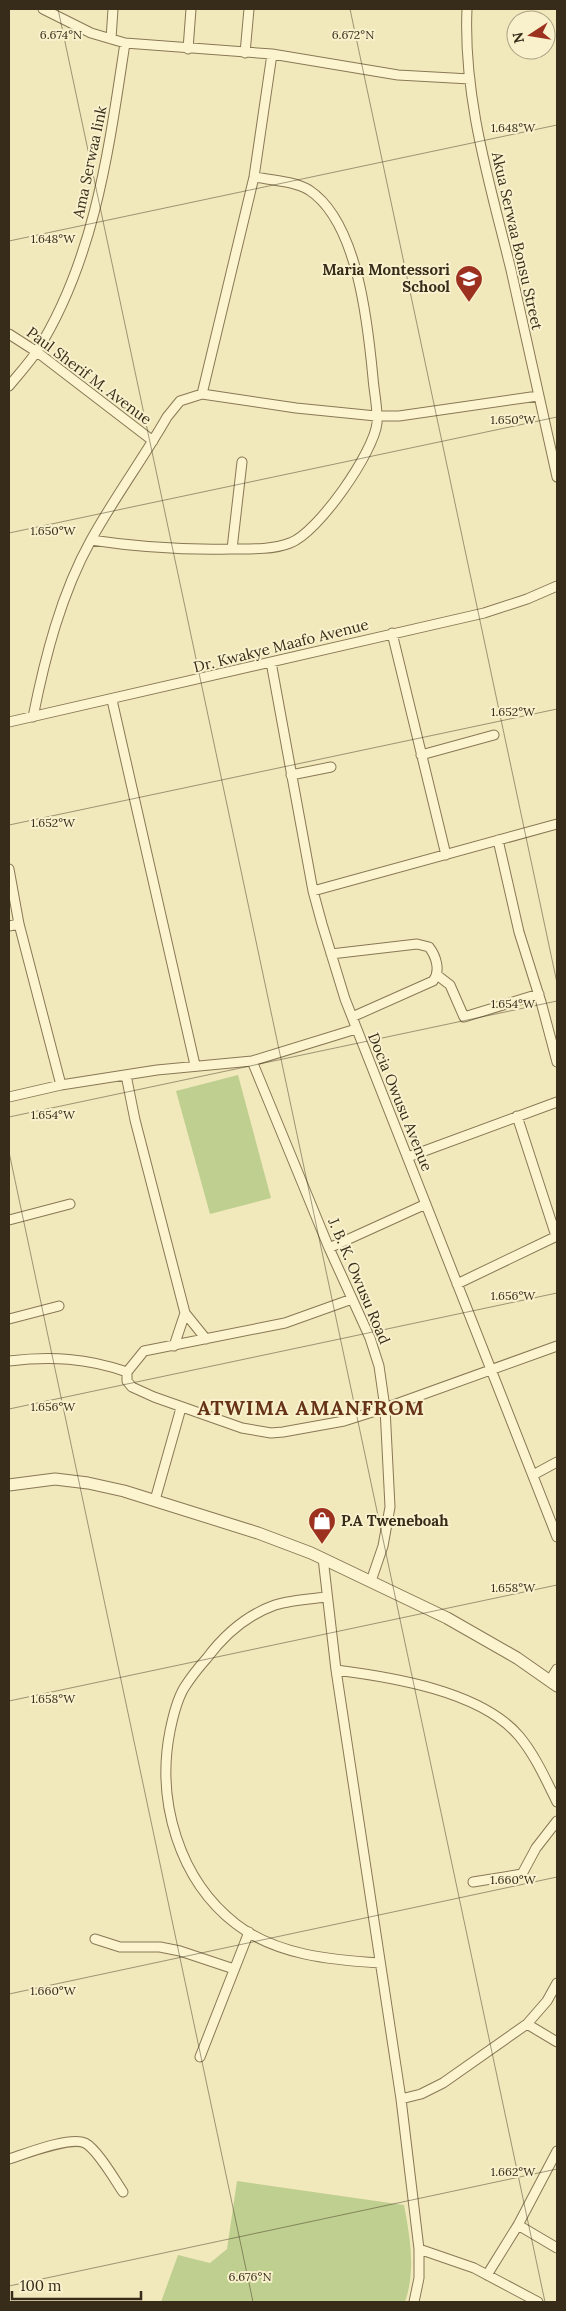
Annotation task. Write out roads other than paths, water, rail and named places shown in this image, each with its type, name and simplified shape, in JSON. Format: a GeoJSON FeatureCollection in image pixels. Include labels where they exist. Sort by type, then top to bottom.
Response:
{"type":"FeatureCollection","features":[{"type":"Feature","properties":{"kind":"street"},"geometry":{"type":"LineString","coordinates":[[42,9],[91,32],[125,43],[272,54],[398,75],[470,80]]}},
{"type":"Feature","properties":{"kind":"street"},"geometry":{"type":"LineString","coordinates":[[111,39],[113,9]]}},
{"type":"Feature","properties":{"kind":"street"},"geometry":{"type":"LineString","coordinates":[[188,49],[191,9]]}},
{"type":"Feature","properties":{"kind":"street"},"geometry":{"type":"LineString","coordinates":[[245,53],[249,9]]}},
{"type":"Feature","properties":{"kind":"street","name":"Akua Serwaa Bonsu Street"},"geometry":{"type":"LineString","coordinates":[[467,9],[470,80],[477,131],[519,305],[557,478]]}},
{"type":"Feature","properties":{"kind":"street","name":"Ama Serwaa link"},"geometry":{"type":"LineString","coordinates":[[9,386],[37,352],[62,304],[90,228],[112,130],[125,43]]}},
{"type":"Feature","properties":{"kind":"street"},"geometry":{"type":"LineString","coordinates":[[202,394],[254,177],[272,54]]}},
{"type":"Feature","properties":{"kind":"street"},"geometry":{"type":"LineString","coordinates":[[91,540],[166,549],[232,549],[290,543],[312,528],[325,515],[358,465],[372,439],[376,416],[370,345],[362,297],[348,247],[335,218],[310,191],[296,185],[254,177]]}},
{"type":"Feature","properties":{"kind":"street","name":"Paul Sherif M. Avenue"},"geometry":{"type":"LineString","coordinates":[[9,334],[37,352],[153,442]]}},
{"type":"Feature","properties":{"kind":"street"},"geometry":{"type":"LineString","coordinates":[[33,717],[48,654],[75,576],[91,540],[171,412],[180,401],[202,394],[296,408],[376,416],[413,414],[538,396]]}},
{"type":"Feature","properties":{"kind":"street"},"geometry":{"type":"LineString","coordinates":[[232,549],[242,462]]}},
{"type":"Feature","properties":{"kind":"street","name":"Dr. Kwakye Maafo Avenue"},"geometry":{"type":"LineString","coordinates":[[9,722],[112,700],[491,611],[527,599],[557,586]]}},
{"type":"Feature","properties":{"kind":"street"},"geometry":{"type":"LineString","coordinates":[[392,633],[446,855]]}},
{"type":"Feature","properties":{"kind":"street","name":"Docia Owusu Avenue"},"geometry":{"type":"LineString","coordinates":[[271,662],[314,892],[331,954],[356,1029],[408,1156],[557,1537]]}},
{"type":"Feature","properties":{"kind":"street"},"geometry":{"type":"LineString","coordinates":[[112,700],[195,1065]]}},
{"type":"Feature","properties":{"kind":"street"},"geometry":{"type":"LineString","coordinates":[[421,755],[494,735]]}},
{"type":"Feature","properties":{"kind":"street"},"geometry":{"type":"LineString","coordinates":[[291,775],[331,768]]}},
{"type":"Feature","properties":{"kind":"street"},"geometry":{"type":"LineString","coordinates":[[314,892],[557,824]]}},
{"type":"Feature","properties":{"kind":"street"},"geometry":{"type":"LineString","coordinates":[[498,840],[519,932],[539,994],[557,1062]]}},
{"type":"Feature","properties":{"kind":"street"},"geometry":{"type":"LineString","coordinates":[[9,869],[19,924],[62,1085]]}},
{"type":"Feature","properties":{"kind":"street"},"geometry":{"type":"LineString","coordinates":[[9,926],[19,924]]}},
{"type":"Feature","properties":{"kind":"street"},"geometry":{"type":"LineString","coordinates":[[331,954],[424,945],[429,947],[433,951],[437,976],[450,985],[464,1017],[539,994]]}},
{"type":"Feature","properties":{"kind":"street"},"geometry":{"type":"LineString","coordinates":[[352,1017],[429,984],[437,976]]}},
{"type":"Feature","properties":{"kind":"street"},"geometry":{"type":"LineString","coordinates":[[9,1096],[62,1085],[195,1065],[252,1061],[356,1029]]}},
{"type":"Feature","properties":{"kind":"street","name":"J. B. K. Owusu Road"},"geometry":{"type":"LineString","coordinates":[[252,1061],[330,1248],[370,1338],[379,1366],[385,1408],[390,1507],[384,1546],[371,1581]]}},
{"type":"Feature","properties":{"kind":"street"},"geometry":{"type":"LineString","coordinates":[[126,1075],[135,1120],[186,1313],[206,1339]]}},
{"type":"Feature","properties":{"kind":"street"},"geometry":{"type":"LineString","coordinates":[[408,1156],[557,1102]]}},
{"type":"Feature","properties":{"kind":"street"},"geometry":{"type":"LineString","coordinates":[[457,1284],[557,1236],[517,1116]]}},
{"type":"Feature","properties":{"kind":"street"},"geometry":{"type":"LineString","coordinates":[[9,1220],[70,1204]]}},
{"type":"Feature","properties":{"kind":"street"},"geometry":{"type":"LineString","coordinates":[[330,1248],[426,1204]]}},
{"type":"Feature","properties":{"kind":"street"},"geometry":{"type":"LineString","coordinates":[[352,1299],[285,1323],[141,1353],[128,1372],[126,1381],[132,1387],[181,1408],[242,1428],[271,1432],[309,1428],[385,1408],[557,1346]]}},
{"type":"Feature","properties":{"kind":"street"},"geometry":{"type":"LineString","coordinates":[[9,1319],[59,1306]]}},
{"type":"Feature","properties":{"kind":"street"},"geometry":{"type":"LineString","coordinates":[[174,1346],[186,1313]]}},
{"type":"Feature","properties":{"kind":"street"},"geometry":{"type":"LineString","coordinates":[[9,1361],[53,1357],[82,1359],[128,1372]]}},
{"type":"Feature","properties":{"kind":"street"},"geometry":{"type":"LineString","coordinates":[[155,1500],[181,1408]]}},
{"type":"Feature","properties":{"kind":"street"},"geometry":{"type":"LineString","coordinates":[[532,1475],[557,1462]]}},
{"type":"Feature","properties":{"kind":"street"},"geometry":{"type":"LineString","coordinates":[[9,1485],[65,1480],[124,1491],[258,1533],[322,1558],[447,1618],[517,1658],[554,1683],[557,1669]]}},
{"type":"Feature","properties":{"kind":"street"},"geometry":{"type":"LineString","coordinates":[[322,1558],[336,1670],[401,2099],[419,2249],[419,2278],[414,2302]]}},
{"type":"Feature","properties":{"kind":"street"},"geometry":{"type":"LineString","coordinates":[[327,1598],[298,1600],[274,1606],[246,1620],[231,1630],[217,1644],[184,1688],[171,1725],[166,1754],[166,1794],[176,1834],[190,1871],[206,1896],[218,1908],[249,1932],[273,1944],[302,1953],[380,1963]]}},
{"type":"Feature","properties":{"kind":"street"},"geometry":{"type":"LineString","coordinates":[[336,1670],[403,1680],[431,1687],[493,1714],[519,1736],[532,1755],[557,1802]]}},
{"type":"Feature","properties":{"kind":"street"},"geometry":{"type":"LineString","coordinates":[[473,1882],[522,1874],[536,1848],[557,1821]]}},
{"type":"Feature","properties":{"kind":"street"},"geometry":{"type":"LineString","coordinates":[[200,2056],[249,1932]]}},
{"type":"Feature","properties":{"kind":"street"},"geometry":{"type":"LineString","coordinates":[[94,1939],[120,1946],[160,1947],[180,1951],[234,1969]]}},
{"type":"Feature","properties":{"kind":"street"},"geometry":{"type":"LineString","coordinates":[[401,2099],[420,2094],[444,2083],[527,2024],[556,1988]]}},
{"type":"Feature","properties":{"kind":"street"},"geometry":{"type":"LineString","coordinates":[[527,2024],[557,2042]]}},
{"type":"Feature","properties":{"kind":"street"},"geometry":{"type":"LineString","coordinates":[[9,2159],[70,2142],[84,2143],[96,2154],[124,2192]]}},
{"type":"Feature","properties":{"kind":"street"},"geometry":{"type":"LineString","coordinates":[[487,2275],[518,2225],[557,2151]]}},
{"type":"Feature","properties":{"kind":"street"},"geometry":{"type":"LineString","coordinates":[[518,2225],[557,2248]]}},
{"type":"Feature","properties":{"kind":"street"},"geometry":{"type":"LineString","coordinates":[[419,2249],[462,2263],[538,2302]]}},
{"type":"Feature","properties":{"kind":"place","name":"Maria Montessori School"},"geometry":{"type":"Point","coordinates":[469,303]}},
{"type":"Feature","properties":{"kind":"place","name":"P.A Tweneboah"},"geometry":{"type":"Point","coordinates":[322,1545]}},
{"type":"Feature","properties":{"kind":"district","name":"ATWIMA AMANFROM"},"geometry":{"type":"Point","coordinates":[311,1408]}}]}
